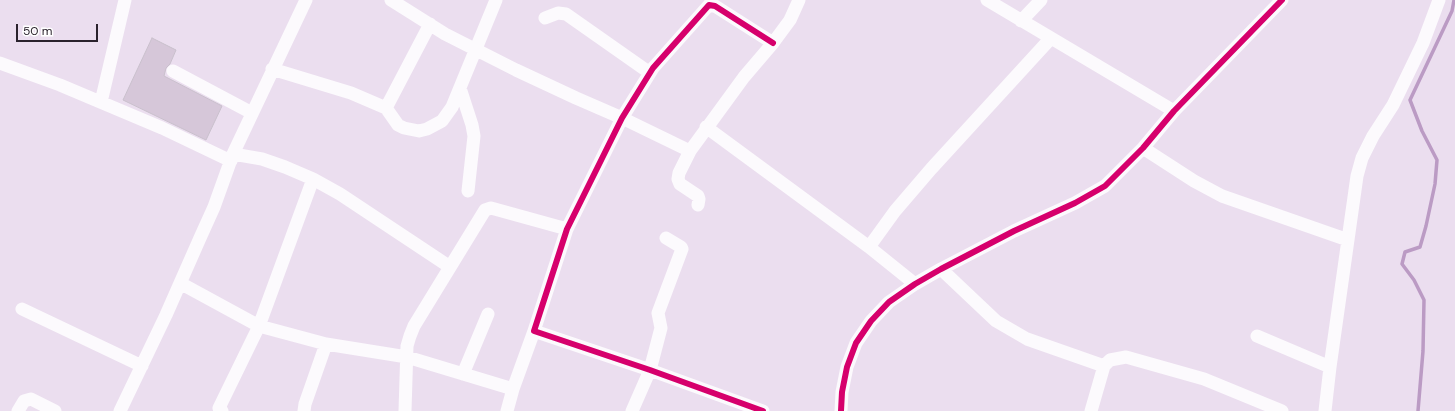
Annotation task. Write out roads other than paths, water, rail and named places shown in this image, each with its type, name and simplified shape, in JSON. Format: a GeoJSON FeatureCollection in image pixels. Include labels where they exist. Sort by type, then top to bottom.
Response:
{"type":"FeatureCollection","features":[{"type":"Feature","properties":{"kind":"street"},"geometry":{"type":"LineString","coordinates":[[100,102],[125,0]]}},
{"type":"Feature","properties":{"kind":"street"},"geometry":{"type":"LineString","coordinates":[[120,411],[214,207],[232,157],[272,69],[306,0]]}},
{"type":"Feature","properties":{"kind":"street"},"geometry":{"type":"LineString","coordinates":[[391,0],[445,34],[476,50],[690,151]]}},
{"type":"Feature","properties":{"kind":"street"},"geometry":{"type":"LineString","coordinates":[[272,69],[351,93],[386,108],[398,125],[404,128],[419,131],[427,129],[442,121],[452,107],[496,0]]}},
{"type":"Feature","properties":{"kind":"street"},"geometry":{"type":"LineString","coordinates":[[698,205],[698,196],[680,184],[678,179],[690,151],[706,126],[744,76],[773,43],[790,20],[799,0]]}},
{"type":"Feature","properties":{"kind":"street"},"geometry":{"type":"LineString","coordinates":[[987,0],[1021,22],[1051,38],[1174,111]]}},
{"type":"Feature","properties":{"kind":"street"},"geometry":{"type":"LineString","coordinates":[[1021,22],[1041,0]]}},
{"type":"Feature","properties":{"kind":"street"},"geometry":{"type":"LineString","coordinates":[[841,411],[842,392],[847,367],[856,343],[871,321],[889,302],[915,284],[941,269],[1014,231],[1075,203],[1105,186],[1143,148],[1174,111],[1282,0]]}},
{"type":"Feature","properties":{"kind":"street"},"geometry":{"type":"LineString","coordinates":[[1325,411],[1357,176],[1362,158],[1373,136],[1393,105],[1423,43],[1439,0]]}},
{"type":"Feature","properties":{"kind":"street"},"geometry":{"type":"LineString","coordinates":[[507,411],[567,229],[622,118],[650,73],[709,5],[716,6],[773,43]]}},
{"type":"Feature","properties":{"kind":"street"},"geometry":{"type":"LineString","coordinates":[[545,18],[558,13],[566,14],[650,73]]}},
{"type":"Feature","properties":{"kind":"street"},"geometry":{"type":"LineString","coordinates":[[386,108],[430,24]]}},
{"type":"Feature","properties":{"kind":"street"},"geometry":{"type":"LineString","coordinates":[[869,247],[895,212],[931,169],[1051,38]]}},
{"type":"Feature","properties":{"kind":"street"},"geometry":{"type":"LineString","coordinates":[[0,63],[100,102],[232,157],[262,159],[313,179],[340,194],[450,267]]}},
{"type":"Feature","properties":{"kind":"street"},"geometry":{"type":"LineString","coordinates":[[173,71],[252,113]]}},
{"type":"Feature","properties":{"kind":"street"},"geometry":{"type":"LineString","coordinates":[[460,88],[474,136],[468,191]]}},
{"type":"Feature","properties":{"kind":"street"},"geometry":{"type":"LineString","coordinates":[[706,126],[869,247],[915,284]]}},
{"type":"Feature","properties":{"kind":"street"},"geometry":{"type":"LineString","coordinates":[[1143,148],[1194,181],[1222,196],[1348,240]]}},
{"type":"Feature","properties":{"kind":"street"},"geometry":{"type":"LineString","coordinates":[[222,411],[219,408],[259,326],[313,179]]}},
{"type":"Feature","properties":{"kind":"street"},"geometry":{"type":"LineString","coordinates":[[405,411],[407,346],[414,326],[485,210],[489,208],[567,229]]}},
{"type":"Feature","properties":{"kind":"street"},"geometry":{"type":"LineString","coordinates":[[632,411],[650,370],[661,328],[658,313],[682,249],[681,246],[666,238]]}},
{"type":"Feature","properties":{"kind":"street"},"geometry":{"type":"LineString","coordinates":[[941,269],[996,321],[1027,339],[1104,366]]}},
{"type":"Feature","properties":{"kind":"street"},"geometry":{"type":"LineString","coordinates":[[180,283],[259,326],[326,344],[407,357],[513,389]]}},
{"type":"Feature","properties":{"kind":"street"},"geometry":{"type":"LineString","coordinates":[[22,309],[142,366]]}},
{"type":"Feature","properties":{"kind":"street"},"geometry":{"type":"LineString","coordinates":[[463,374],[488,314]]}},
{"type":"Feature","properties":{"kind":"street"},"geometry":{"type":"LineString","coordinates":[[534,331],[650,370],[763,411]]}},
{"type":"Feature","properties":{"kind":"street"},"geometry":{"type":"LineString","coordinates":[[1257,336],[1330,367]]}},
{"type":"Feature","properties":{"kind":"street"},"geometry":{"type":"LineString","coordinates":[[304,411],[305,404],[326,344]]}},
{"type":"Feature","properties":{"kind":"street"},"geometry":{"type":"LineString","coordinates":[[1091,411],[1104,366],[1110,360],[1126,357],[1204,379],[1282,411]]}},
{"type":"Feature","properties":{"kind":"street"},"geometry":{"type":"LineString","coordinates":[[18,411],[24,401],[31,399],[55,411]]}},
{"type":"Feature","properties":{"kind":"waterway"},"geometry":{"type":"LineString","coordinates":[[1418,411],[1423,351],[1424,300],[1414,280],[1402,264],[1405,252],[1420,247],[1435,184],[1437,160],[1422,131],[1410,100],[1452,11],[1454,0]]}}]}
